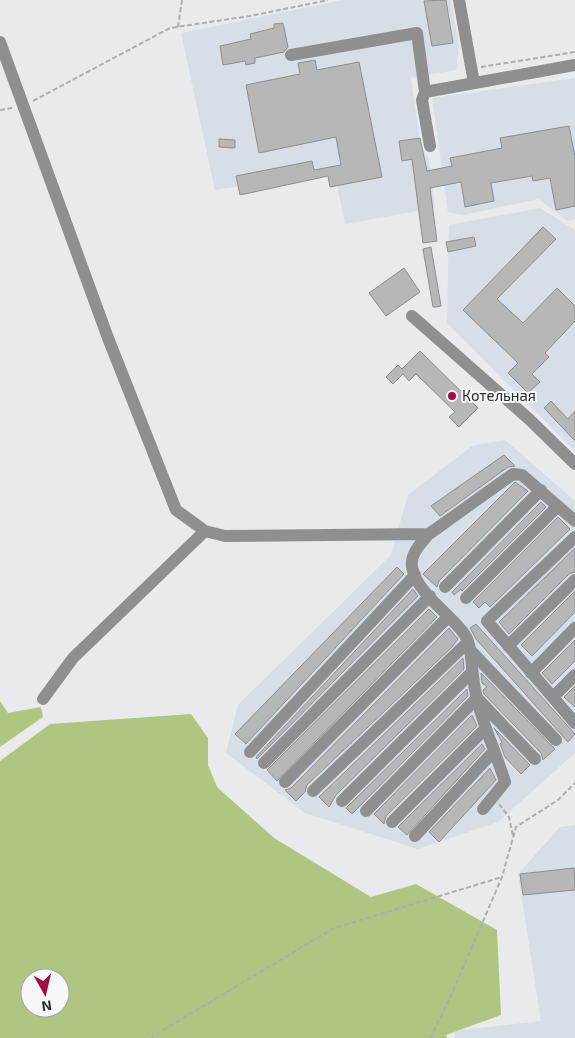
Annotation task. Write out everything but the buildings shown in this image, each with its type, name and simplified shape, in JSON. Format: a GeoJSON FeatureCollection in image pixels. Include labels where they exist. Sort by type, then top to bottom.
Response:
{"type":"FeatureCollection","features":[{"type":"Feature","properties":{"kind":"street"},"geometry":{"type":"LineString","coordinates":[[459,0],[474,83]]}},
{"type":"Feature","properties":{"kind":"street"},"geometry":{"type":"LineString","coordinates":[[291,55],[416,33],[425,92],[422,100],[430,146]]}},
{"type":"Feature","properties":{"kind":"street"},"geometry":{"type":"LineString","coordinates":[[0,42],[25,106],[108,338],[176,510],[205,531],[225,536],[429,534]]}},
{"type":"Feature","properties":{"kind":"street"},"geometry":{"type":"LineString","coordinates":[[425,92],[575,65]]}},
{"type":"Feature","properties":{"kind":"street"},"geometry":{"type":"LineString","coordinates":[[412,316],[530,420],[575,464]]}},
{"type":"Feature","properties":{"kind":"street"},"geometry":{"type":"LineString","coordinates":[[483,809],[505,782],[485,729],[472,672],[469,646],[466,636],[430,596],[415,575],[412,558],[418,545],[429,534],[513,474],[522,475],[575,521]]}},
{"type":"Feature","properties":{"kind":"street"},"geometry":{"type":"LineString","coordinates":[[445,587],[541,490]]}},
{"type":"Feature","properties":{"kind":"street"},"geometry":{"type":"LineString","coordinates":[[466,598],[558,506]]}},
{"type":"Feature","properties":{"kind":"street"},"geometry":{"type":"LineString","coordinates":[[43,698],[73,658],[205,531]]}},
{"type":"Feature","properties":{"kind":"street"},"geometry":{"type":"LineString","coordinates":[[574,721],[487,622],[575,537]]}},
{"type":"Feature","properties":{"kind":"street"},"geometry":{"type":"LineString","coordinates":[[250,752],[415,575]]}},
{"type":"Feature","properties":{"kind":"street"},"geometry":{"type":"LineString","coordinates":[[508,646],[575,580]]}},
{"type":"Feature","properties":{"kind":"street"},"geometry":{"type":"LineString","coordinates":[[264,763],[430,596]]}},
{"type":"Feature","properties":{"kind":"street"},"geometry":{"type":"LineString","coordinates":[[285,782],[448,617]]}},
{"type":"Feature","properties":{"kind":"street"},"geometry":{"type":"LineString","coordinates":[[532,673],[575,628]]}},
{"type":"Feature","properties":{"kind":"street"},"geometry":{"type":"LineString","coordinates":[[469,646],[556,740]]}},
{"type":"Feature","properties":{"kind":"street"},"geometry":{"type":"LineString","coordinates":[[312,791],[469,646]]}},
{"type":"Feature","properties":{"kind":"street"},"geometry":{"type":"LineString","coordinates":[[342,801],[472,672]]}},
{"type":"Feature","properties":{"kind":"street"},"geometry":{"type":"LineString","coordinates":[[553,697],[575,675]]}},
{"type":"Feature","properties":{"kind":"street"},"geometry":{"type":"LineString","coordinates":[[478,698],[535,759]]}},
{"type":"Feature","properties":{"kind":"street"},"geometry":{"type":"LineString","coordinates":[[366,810],[478,698]]}},
{"type":"Feature","properties":{"kind":"street"},"geometry":{"type":"LineString","coordinates":[[392,822],[485,729]]}},
{"type":"Feature","properties":{"kind":"street"},"geometry":{"type":"LineString","coordinates":[[415,836],[494,751]]}},
{"type":"Feature","properties":{"kind":"path"},"geometry":{"type":"LineString","coordinates":[[178,27],[182,0]]}},
{"type":"Feature","properties":{"kind":"path"},"geometry":{"type":"LineString","coordinates":[[0,110],[25,106],[170,28],[250,16],[328,0]]}},
{"type":"Feature","properties":{"kind":"path"},"geometry":{"type":"LineString","coordinates":[[472,68],[575,52]]}},
{"type":"Feature","properties":{"kind":"path"},"geometry":{"type":"LineString","coordinates":[[430,1038],[447,1005],[502,877],[516,827],[558,800],[575,783]]}},
{"type":"Feature","properties":{"kind":"path"},"geometry":{"type":"LineString","coordinates":[[493,797],[509,817],[513,838]]}},
{"type":"Feature","properties":{"kind":"path"},"geometry":{"type":"LineString","coordinates":[[150,1038],[334,928],[502,877]]}},
{"type":"Feature","properties":{"kind":"shaded area"},"geometry":{"type":"Polygon","coordinates":[[[343,0],[451,0],[459,47],[456,70],[411,78],[421,150],[429,158],[435,208],[345,224],[334,171],[215,190],[181,33],[343,0]]]}},
{"type":"Feature","properties":{"kind":"shaded area"},"geometry":{"type":"Polygon","coordinates":[[[575,78],[575,219],[567,221],[539,199],[463,215],[448,212],[432,98],[575,78]]]}},
{"type":"Feature","properties":{"kind":"shaded area"},"geometry":{"type":"Polygon","coordinates":[[[540,208],[575,230],[575,451],[447,323],[449,225],[540,208]]]}},
{"type":"Feature","properties":{"kind":"shaded area"},"geometry":{"type":"Polygon","coordinates":[[[505,440],[575,501],[575,753],[498,822],[418,849],[305,813],[226,753],[238,705],[391,555],[408,495],[472,446],[505,440]]]}},
{"type":"Feature","properties":{"kind":"shaded area"},"geometry":{"type":"Polygon","coordinates":[[[575,825],[575,1038],[455,1038],[454,1031],[541,1021],[518,874],[560,827],[575,825]]]}},
{"type":"Feature","properties":{"kind":"green space"},"geometry":{"type":"Polygon","coordinates":[[[0,701],[8,713],[41,707],[43,717],[0,747],[0,701]]]}},
{"type":"Feature","properties":{"kind":"green space"},"geometry":{"type":"Polygon","coordinates":[[[191,714],[208,738],[208,765],[217,787],[274,838],[371,897],[416,884],[497,930],[501,1015],[446,1035],[447,1038],[0,1038],[0,761],[50,724],[191,714]]]}},
{"type":"Feature","properties":{"kind":"place","name":"Котельная"},"geometry":{"type":"Point","coordinates":[452,396]}}]}
